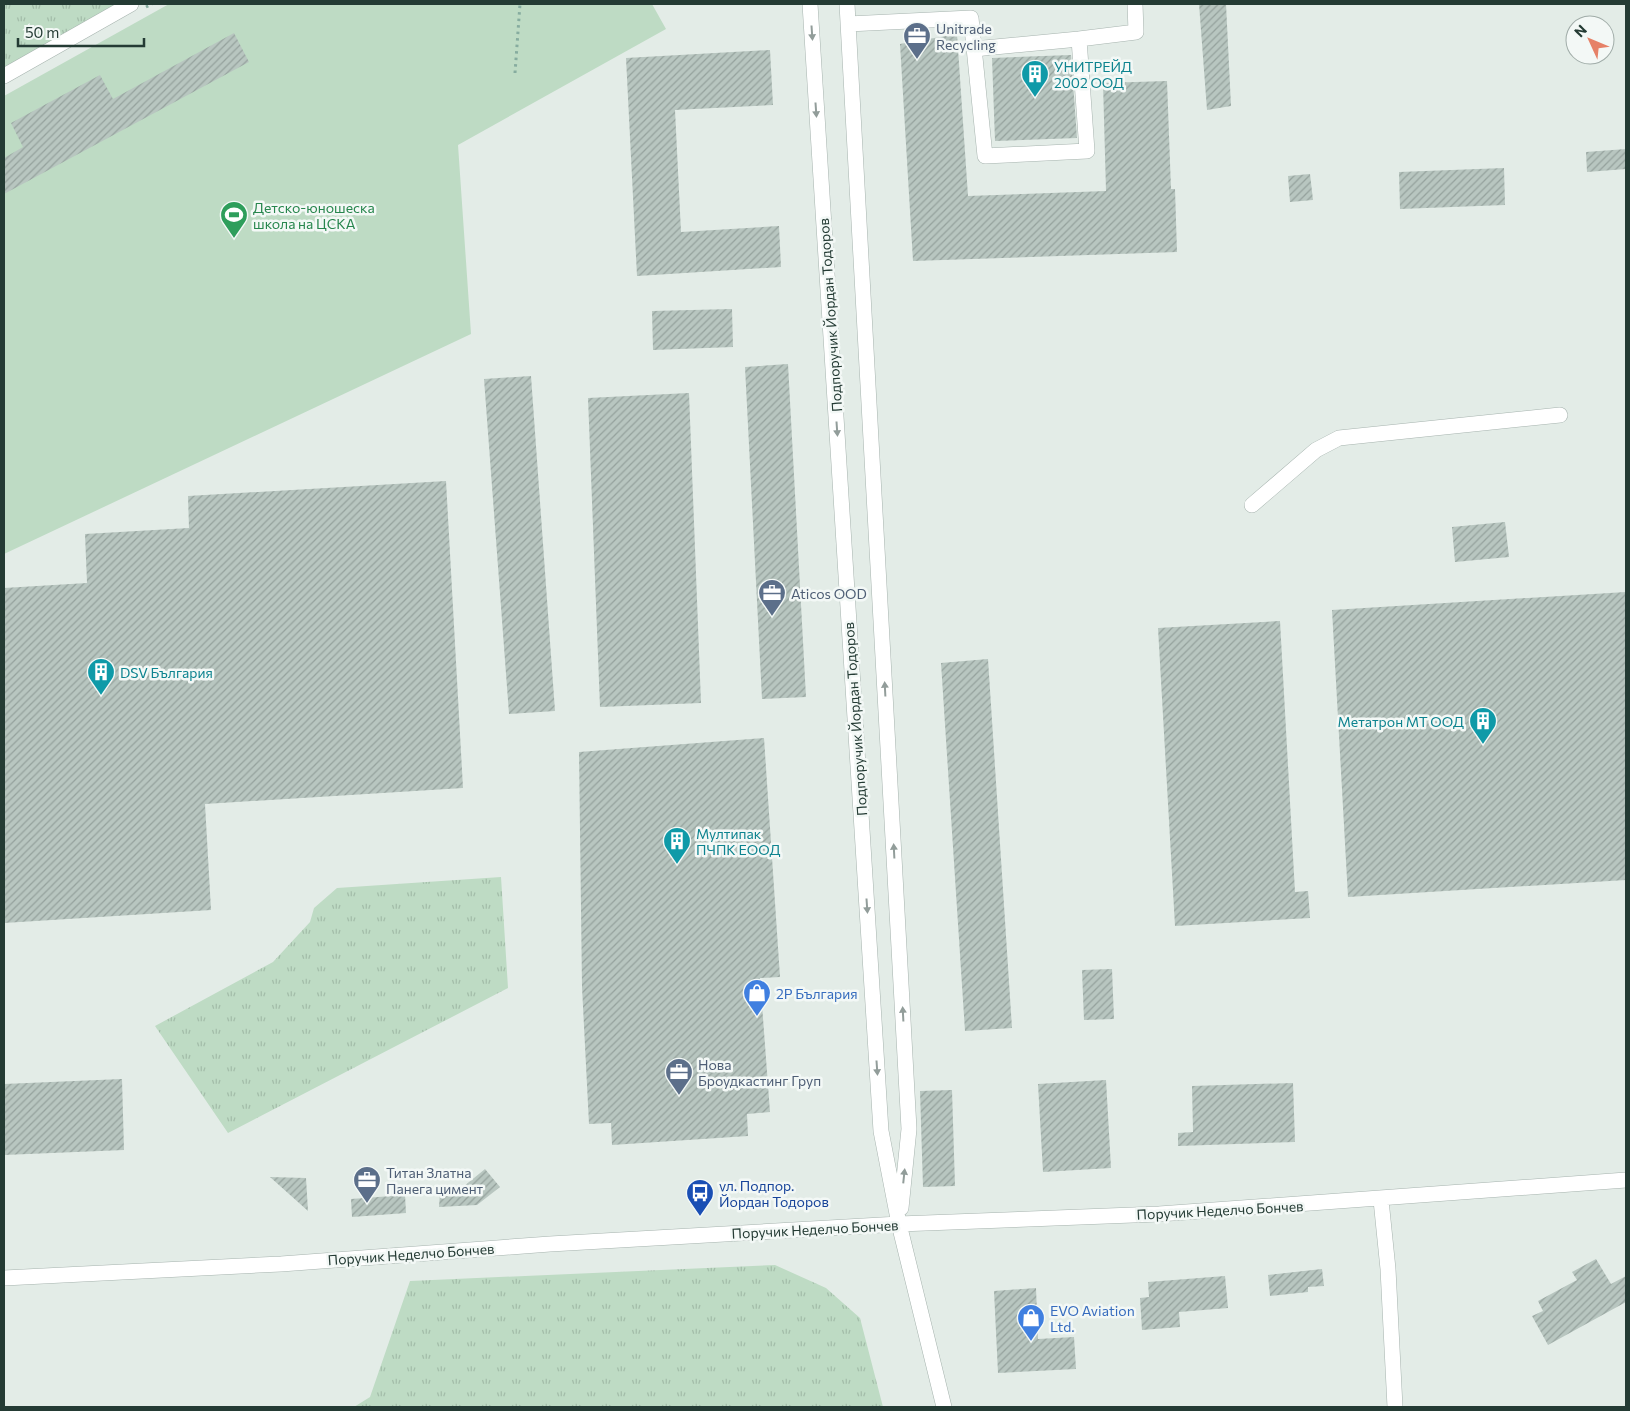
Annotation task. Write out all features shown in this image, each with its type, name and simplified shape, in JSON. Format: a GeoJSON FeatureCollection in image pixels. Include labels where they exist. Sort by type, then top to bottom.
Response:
{"type":"FeatureCollection","features":[{"type":"Feature","properties":{"kind":"street"},"geometry":{"type":"LineString","coordinates":[[4,76],[131,4]]}},
{"type":"Feature","properties":{"kind":"street","name":"Подпоручик Йордан Тодоров"},"geometry":{"type":"LineString","coordinates":[[810,4],[881,1131],[899,1224],[944,1407]]}},
{"type":"Feature","properties":{"kind":"street","name":"Подпоручик Йордан Тодоров"},"geometry":{"type":"LineString","coordinates":[[847,4],[909,1129],[899,1224]]}},
{"type":"Feature","properties":{"kind":"street"},"geometry":{"type":"LineString","coordinates":[[974,49],[1136,32],[1135,4]]}},
{"type":"Feature","properties":{"kind":"street"},"geometry":{"type":"LineString","coordinates":[[848,24],[971,18],[986,156],[1088,151],[1079,39]]}},
{"type":"Feature","properties":{"kind":"street"},"geometry":{"type":"LineString","coordinates":[[1252,505],[1316,450],[1339,438],[1560,415]]}},
{"type":"Feature","properties":{"kind":"street","name":"Поручик Неделчо Бончев"},"geometry":{"type":"LineString","coordinates":[[4,1278],[280,1264],[550,1244],[899,1224],[1159,1214],[1381,1200],[1626,1180]]}},
{"type":"Feature","properties":{"kind":"street"},"geometry":{"type":"LineString","coordinates":[[1381,1200],[1387,1259],[1396,1407]]}},
{"type":"Feature","properties":{"kind":"path"},"geometry":{"type":"LineString","coordinates":[[515,73],[520,4]]}},
{"type":"Feature","properties":{"kind":"green space"},"geometry":{"type":"Polygon","coordinates":[[[4,4],[123,4],[4,71],[4,4]]]}},
{"type":"Feature","properties":{"kind":"green space","name":"Детско-юношеска школа на ЦСКА"},"geometry":{"type":"Polygon","coordinates":[[[169,4],[652,4],[666,29],[458,145],[471,334],[4,554],[4,96],[169,4]]]}},
{"type":"Feature","properties":{"kind":"green space"},"geometry":{"type":"Polygon","coordinates":[[[501,877],[508,988],[228,1133],[155,1026],[273,962],[310,922],[314,908],[337,888],[501,877]]]}},
{"type":"Feature","properties":{"kind":"green space"},"geometry":{"type":"Polygon","coordinates":[[[775,1265],[826,1288],[860,1318],[883,1407],[354,1407],[370,1397],[410,1281],[775,1265]]]}},
{"type":"Feature","properties":{"kind":"building"},"geometry":{"type":"Polygon","coordinates":[[[1199,4],[1226,4],[1231,106],[1207,110],[1199,4]]]}},
{"type":"Feature","properties":{"kind":"building"},"geometry":{"type":"Polygon","coordinates":[[[234,33],[249,62],[4,194],[4,158],[23,147],[11,123],[100,75],[113,99],[234,33]]]}},
{"type":"Feature","properties":{"kind":"building"},"geometry":{"type":"Polygon","coordinates":[[[957,34],[968,196],[1106,191],[1103,83],[1167,81],[1171,189],[1175,189],[1177,252],[913,261],[900,44],[957,34]]]}},
{"type":"Feature","properties":{"kind":"building"},"geometry":{"type":"Polygon","coordinates":[[[770,50],[773,105],[675,110],[681,232],[779,226],[781,267],[637,276],[626,58],[770,50]]]}},
{"type":"Feature","properties":{"kind":"building","name":"УНИТРЕЙД 2002 ООД"},"geometry":{"type":"Polygon","coordinates":[[[1071,55],[1077,138],[995,141],[992,58],[1071,55]]]}},
{"type":"Feature","properties":{"kind":"building"},"geometry":{"type":"Polygon","coordinates":[[[1626,149],[1626,169],[1587,172],[1586,152],[1626,149]]]}},
{"type":"Feature","properties":{"kind":"building"},"geometry":{"type":"Polygon","coordinates":[[[1504,168],[1505,205],[1400,209],[1399,172],[1504,168]]]}},
{"type":"Feature","properties":{"kind":"building"},"geometry":{"type":"Polygon","coordinates":[[[1310,174],[1313,200],[1290,202],[1288,176],[1310,174]]]}},
{"type":"Feature","properties":{"kind":"building"},"geometry":{"type":"Polygon","coordinates":[[[732,309],[733,347],[653,350],[652,311],[732,309]]]}},
{"type":"Feature","properties":{"kind":"building"},"geometry":{"type":"Polygon","coordinates":[[[788,364],[806,697],[762,699],[745,367],[788,364]]]}},
{"type":"Feature","properties":{"kind":"building"},"geometry":{"type":"Polygon","coordinates":[[[531,376],[555,711],[509,714],[484,379],[531,376]]]}},
{"type":"Feature","properties":{"kind":"building"},"geometry":{"type":"Polygon","coordinates":[[[689,393],[701,703],[600,707],[588,398],[689,393]]]}},
{"type":"Feature","properties":{"kind":"building"},"geometry":{"type":"Polygon","coordinates":[[[446,481],[463,788],[205,804],[211,910],[4,923],[4,588],[87,583],[85,534],[189,528],[188,496],[446,481]]]}},
{"type":"Feature","properties":{"kind":"building"},"geometry":{"type":"Polygon","coordinates":[[[1505,522],[1509,557],[1455,562],[1452,527],[1505,522]]]}},
{"type":"Feature","properties":{"kind":"building","name":"Метатрон МТ ООД"},"geometry":{"type":"Polygon","coordinates":[[[1626,592],[1626,880],[1348,897],[1332,610],[1626,592]]]}},
{"type":"Feature","properties":{"kind":"building"},"geometry":{"type":"Polygon","coordinates":[[[1280,621],[1295,892],[1308,891],[1310,918],[1175,926],[1158,628],[1280,621]]]}},
{"type":"Feature","properties":{"kind":"building"},"geometry":{"type":"Polygon","coordinates":[[[988,659],[1012,1028],[965,1031],[941,663],[988,659]]]}},
{"type":"Feature","properties":{"kind":"building","name":"Мултипак ПЧПК ЕООД"},"geometry":{"type":"Polygon","coordinates":[[[764,738],[780,977],[760,978],[770,1112],[747,1114],[748,1136],[612,1145],[611,1123],[589,1124],[582,987],[579,752],[764,738]]]}},
{"type":"Feature","properties":{"kind":"building"},"geometry":{"type":"Polygon","coordinates":[[[1112,969],[1114,1019],[1084,1020],[1082,970],[1112,969]]]}},
{"type":"Feature","properties":{"kind":"building"},"geometry":{"type":"Polygon","coordinates":[[[122,1079],[124,1150],[4,1155],[4,1084],[122,1079]]]}},
{"type":"Feature","properties":{"kind":"building"},"geometry":{"type":"Polygon","coordinates":[[[1106,1080],[1111,1168],[1043,1172],[1038,1084],[1106,1080]]]}},
{"type":"Feature","properties":{"kind":"building"},"geometry":{"type":"Polygon","coordinates":[[[1293,1083],[1295,1142],[1178,1146],[1178,1133],[1193,1132],[1192,1086],[1293,1083]]]}},
{"type":"Feature","properties":{"kind":"building"},"geometry":{"type":"Polygon","coordinates":[[[952,1090],[955,1186],[923,1187],[920,1091],[952,1090]]]}},
{"type":"Feature","properties":{"kind":"building"},"geometry":{"type":"Polygon","coordinates":[[[485,1169],[500,1187],[477,1205],[439,1207],[440,1193],[457,1192],[485,1169]]]}},
{"type":"Feature","properties":{"kind":"building"},"geometry":{"type":"Polygon","coordinates":[[[270,1177],[306,1178],[308,1211],[270,1177]]]}},
{"type":"Feature","properties":{"kind":"building"},"geometry":{"type":"Polygon","coordinates":[[[405,1195],[406,1213],[352,1217],[351,1199],[405,1195]]]}},
{"type":"Feature","properties":{"kind":"building"},"geometry":{"type":"Polygon","coordinates":[[[1596,1259],[1611,1284],[1626,1276],[1626,1302],[1548,1345],[1532,1316],[1543,1311],[1538,1301],[1577,1280],[1572,1272],[1596,1259]]]}},
{"type":"Feature","properties":{"kind":"building"},"geometry":{"type":"Polygon","coordinates":[[[1322,1269],[1324,1286],[1308,1287],[1308,1292],[1270,1296],[1268,1275],[1322,1269]]]}},
{"type":"Feature","properties":{"kind":"building"},"geometry":{"type":"Polygon","coordinates":[[[1225,1276],[1228,1308],[1179,1312],[1180,1327],[1142,1330],[1140,1298],[1149,1297],[1148,1282],[1225,1276]]]}},
{"type":"Feature","properties":{"kind":"building"},"geometry":{"type":"Polygon","coordinates":[[[1036,1288],[1038,1339],[1074,1337],[1076,1369],[998,1373],[994,1291],[1036,1288]]]}},
{"type":"Feature","properties":{"kind":"place","name":"Unitrade Recycling"},"geometry":{"type":"Point","coordinates":[917,60]}},
{"type":"Feature","properties":{"kind":"place","name":"УНИТРЕЙД 2002 ООД"},"geometry":{"type":"Point","coordinates":[1035,98]}},
{"type":"Feature","properties":{"kind":"place","name":"Детско-юношеска школа на ЦСКА"},"geometry":{"type":"Point","coordinates":[234,239]}},
{"type":"Feature","properties":{"kind":"place","name":"Aticos OOD"},"geometry":{"type":"Point","coordinates":[772,617]}},
{"type":"Feature","properties":{"kind":"place","name":"DSV България"},"geometry":{"type":"Point","coordinates":[101,696]}},
{"type":"Feature","properties":{"kind":"place","name":"Метатрон МТ ООД"},"geometry":{"type":"Point","coordinates":[1483,745]}},
{"type":"Feature","properties":{"kind":"place","name":"Мултипак ПЧПК ЕООД"},"geometry":{"type":"Point","coordinates":[677,865]}},
{"type":"Feature","properties":{"kind":"place","name":"2Р България"},"geometry":{"type":"Point","coordinates":[757,1017]}},
{"type":"Feature","properties":{"kind":"place","name":"Нова Броудкастинг Груп"},"geometry":{"type":"Point","coordinates":[679,1096]}},
{"type":"Feature","properties":{"kind":"place","name":"Титан Златна Панега цимент"},"geometry":{"type":"Point","coordinates":[367,1204]}},
{"type":"Feature","properties":{"kind":"place","name":"ул. Подпор. Йордан Тодоров"},"geometry":{"type":"Point","coordinates":[700,1217]}},
{"type":"Feature","properties":{"kind":"place","name":"EVO Aviation Ltd."},"geometry":{"type":"Point","coordinates":[1031,1342]}}]}
